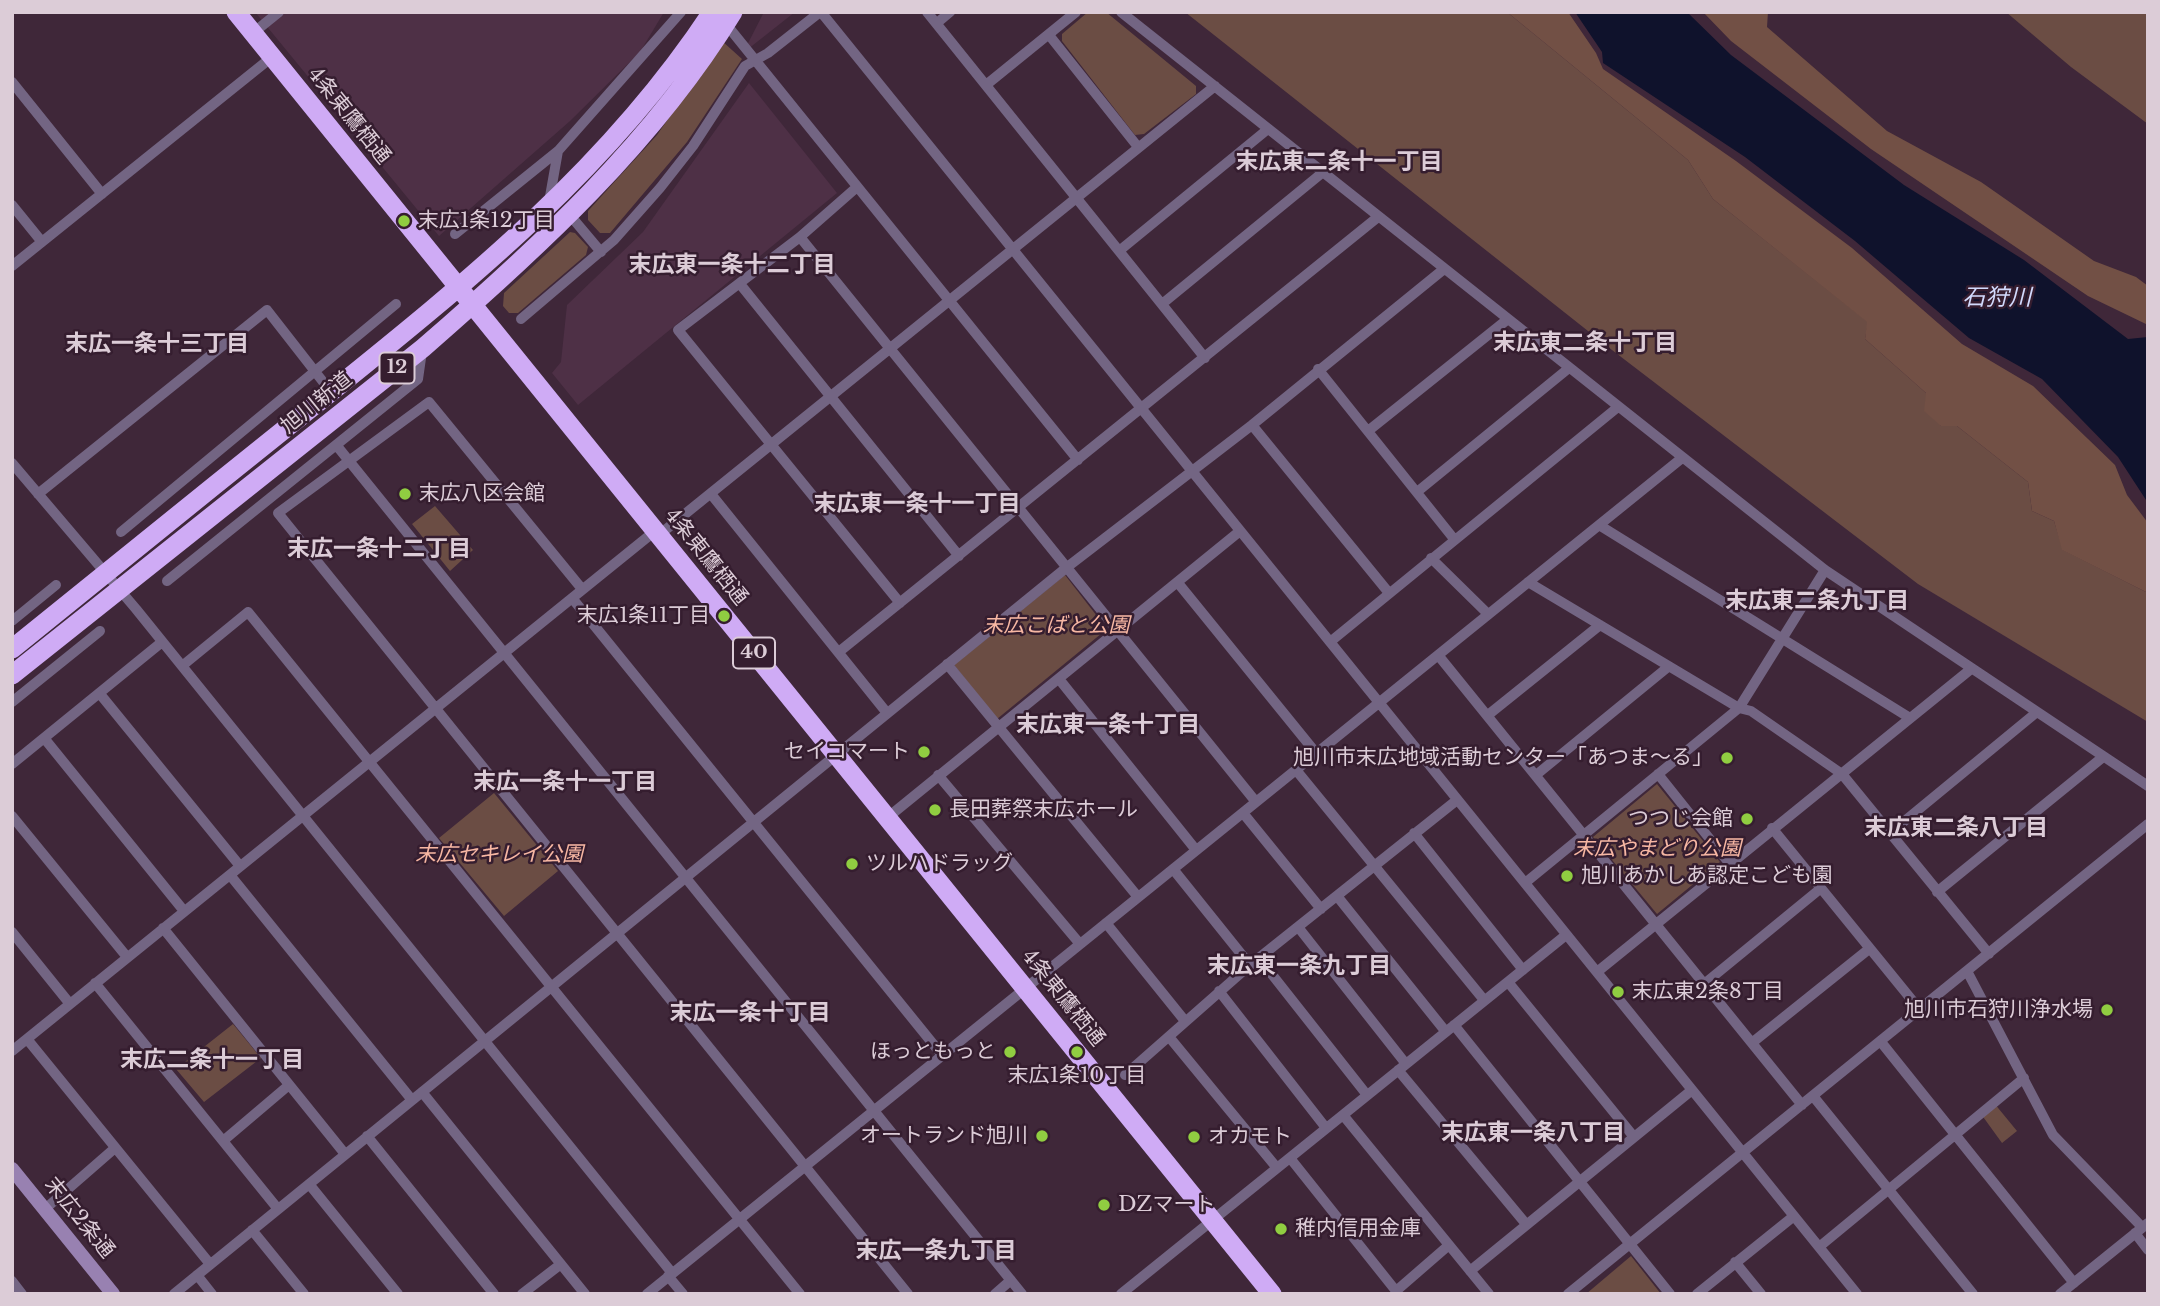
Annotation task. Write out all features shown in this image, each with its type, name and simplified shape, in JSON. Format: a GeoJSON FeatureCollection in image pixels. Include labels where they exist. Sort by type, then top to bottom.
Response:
{"type":"FeatureCollection","features":[{"type":"Feature","properties":{"kind":"highway","name":"4条東鷹栖通"},"geometry":{"type":"LineString","coordinates":[[236,12],[1272,1294]]}},
{"type":"Feature","properties":{"kind":"highway","name":"旭川新道"},"geometry":{"type":"LineString","coordinates":[[16,639],[105,574],[459,288],[548,208],[621,133],[668,74],[723,16]]}},
{"type":"Feature","properties":{"kind":"highway","name":"旭川新道"},"geometry":{"type":"LineString","coordinates":[[12,675],[70,643],[120,591],[423,348],[472,304],[569,214],[639,138],[723,16]]}},
{"type":"Feature","properties":{"kind":"street"},"geometry":{"type":"LineString","coordinates":[[253,33],[279,12]]}},
{"type":"Feature","properties":{"kind":"street"},"geometry":{"type":"LineString","coordinates":[[456,234],[558,151],[681,12]]}},
{"type":"Feature","properties":{"kind":"street"},"geometry":{"type":"LineString","coordinates":[[521,319],[601,252],[660,188],[693,146],[745,66],[821,12],[1857,1294]]}},
{"type":"Feature","properties":{"kind":"street"},"geometry":{"type":"LineString","coordinates":[[928,12],[1205,358]]}},
{"type":"Feature","properties":{"kind":"street"},"geometry":{"type":"LineString","coordinates":[[937,23],[950,12]]}},
{"type":"Feature","properties":{"kind":"street"},"geometry":{"type":"LineString","coordinates":[[986,85],[1076,12]]}},
{"type":"Feature","properties":{"kind":"street"},"geometry":{"type":"LineString","coordinates":[[1122,12],[1825,570],[2148,786]]}},
{"type":"Feature","properties":{"kind":"street"},"geometry":{"type":"LineString","coordinates":[[723,16],[857,187],[1078,460]]}},
{"type":"Feature","properties":{"kind":"street"},"geometry":{"type":"LineString","coordinates":[[1049,35],[1138,147]]}},
{"type":"Feature","properties":{"kind":"street"},"geometry":{"type":"LineString","coordinates":[[12,266],[272,57]]}},
{"type":"Feature","properties":{"kind":"street"},"geometry":{"type":"LineString","coordinates":[[12,82],[102,194]]}},
{"type":"Feature","properties":{"kind":"street"},"geometry":{"type":"LineString","coordinates":[[13,1049],[582,589],[772,446],[1214,86]]}},
{"type":"Feature","properties":{"kind":"street"},"geometry":{"type":"LineString","coordinates":[[1119,251],[1268,129]]}},
{"type":"Feature","properties":{"kind":"street"},"geometry":{"type":"LineString","coordinates":[[548,208],[558,151]]}},
{"type":"Feature","properties":{"kind":"street"},"geometry":{"type":"LineString","coordinates":[[1161,304],[1322,173]]}},
{"type":"Feature","properties":{"kind":"street"},"geometry":{"type":"LineString","coordinates":[[857,187],[800,237],[678,330],[900,604]]}},
{"type":"Feature","properties":{"kind":"street"},"geometry":{"type":"LineString","coordinates":[[12,205],[42,242]]}},
{"type":"Feature","properties":{"kind":"street"},"geometry":{"type":"LineString","coordinates":[[569,214],[601,252]]}},
{"type":"Feature","properties":{"kind":"street"},"geometry":{"type":"LineString","coordinates":[[840,651],[1378,217]]}},
{"type":"Feature","properties":{"kind":"street"},"geometry":{"type":"LineString","coordinates":[[800,237],[1256,802]]}},
{"type":"Feature","properties":{"kind":"street"},"geometry":{"type":"LineString","coordinates":[[174,1294],[947,664],[1190,470],[1252,425],[1444,269]]}},
{"type":"Feature","properties":{"kind":"street"},"geometry":{"type":"LineString","coordinates":[[740,284],[960,556]]}},
{"type":"Feature","properties":{"kind":"street"},"geometry":{"type":"LineString","coordinates":[[121,532],[396,304]]}},
{"type":"Feature","properties":{"kind":"street"},"geometry":{"type":"LineString","coordinates":[[38,494],[267,310],[331,391]]}},
{"type":"Feature","properties":{"kind":"street"},"geometry":{"type":"LineString","coordinates":[[1368,431],[1508,319]]}},
{"type":"Feature","properties":{"kind":"street"},"geometry":{"type":"LineString","coordinates":[[167,581],[418,379],[423,348]]}},
{"type":"Feature","properties":{"kind":"street"},"geometry":{"type":"LineString","coordinates":[[1417,492],[1569,368]]}},
{"type":"Feature","properties":{"kind":"street"},"geometry":{"type":"LineString","coordinates":[[1318,369],[1454,539]]}},
{"type":"Feature","properties":{"kind":"street"},"geometry":{"type":"LineString","coordinates":[[582,589],[429,402],[278,513],[908,1294]]}},
{"type":"Feature","properties":{"kind":"street"},"geometry":{"type":"LineString","coordinates":[[1331,642],[1618,407]]}},
{"type":"Feature","properties":{"kind":"street"},"geometry":{"type":"LineString","coordinates":[[1252,425],[1389,593]]}},
{"type":"Feature","properties":{"kind":"street"},"geometry":{"type":"LineString","coordinates":[[337,446],[1022,1294]]}},
{"type":"Feature","properties":{"kind":"street"},"geometry":{"type":"LineString","coordinates":[[646,1294],[1682,458]]}},
{"type":"Feature","properties":{"kind":"street"},"geometry":{"type":"LineString","coordinates":[[12,463],[182,666],[670,1274],[682,1294]]}},
{"type":"Feature","properties":{"kind":"street"},"geometry":{"type":"LineString","coordinates":[[711,494],[840,651],[887,713]]}},
{"type":"Feature","properties":{"kind":"street"},"geometry":{"type":"LineString","coordinates":[[146,511],[160,529]]}},
{"type":"Feature","properties":{"kind":"street"},"geometry":{"type":"LineString","coordinates":[[1599,525],[1910,718]]}},
{"type":"Feature","properties":{"kind":"street"},"geometry":{"type":"LineString","coordinates":[[887,818],[1240,531]]}},
{"type":"Feature","properties":{"kind":"street"},"geometry":{"type":"LineString","coordinates":[[1431,558],[1488,614]]}},
{"type":"Feature","properties":{"kind":"street"},"geometry":{"type":"LineString","coordinates":[[1525,883],[1739,708],[1825,570]]}},
{"type":"Feature","properties":{"kind":"street"},"geometry":{"type":"LineString","coordinates":[[1528,582],[1739,708],[1751,710],[1842,774],[1989,954]]}},
{"type":"Feature","properties":{"kind":"street"},"geometry":{"type":"LineString","coordinates":[[1178,583],[1316,753]]}},
{"type":"Feature","properties":{"kind":"street"},"geometry":{"type":"LineString","coordinates":[[12,621],[56,585]]}},
{"type":"Feature","properties":{"kind":"street"},"geometry":{"type":"LineString","coordinates":[[572,598],[942,1055]]}},
{"type":"Feature","properties":{"kind":"street"},"geometry":{"type":"LineString","coordinates":[[182,666],[248,612],[800,1294]]}},
{"type":"Feature","properties":{"kind":"street"},"geometry":{"type":"LineString","coordinates":[[1488,715],[1600,625]]}},
{"type":"Feature","properties":{"kind":"street"},"geometry":{"type":"LineString","coordinates":[[12,702],[70,643],[100,631]]}},
{"type":"Feature","properties":{"kind":"street"},"geometry":{"type":"LineString","coordinates":[[12,764],[162,642]]}},
{"type":"Feature","properties":{"kind":"street"},"geometry":{"type":"LineString","coordinates":[[1438,654],[1802,1105]]}},
{"type":"Feature","properties":{"kind":"street"},"geometry":{"type":"LineString","coordinates":[[947,664],[1138,897]]}},
{"type":"Feature","properties":{"kind":"street"},"geometry":{"type":"LineString","coordinates":[[1536,775],[1668,667]]}},
{"type":"Feature","properties":{"kind":"street"},"geometry":{"type":"LineString","coordinates":[[1597,972],[1971,669]]}},
{"type":"Feature","properties":{"kind":"street"},"geometry":{"type":"LineString","coordinates":[[1059,679],[1196,850]]}},
{"type":"Feature","properties":{"kind":"street"},"geometry":{"type":"LineString","coordinates":[[100,694],[240,866]]}},
{"type":"Feature","properties":{"kind":"street"},"geometry":{"type":"LineString","coordinates":[[1890,833],[2037,712]]}},
{"type":"Feature","properties":{"kind":"street"},"geometry":{"type":"LineString","coordinates":[[44,738],[184,911]]}},
{"type":"Feature","properties":{"kind":"street"},"geometry":{"type":"LineString","coordinates":[[1937,892],[2103,757]]}},
{"type":"Feature","properties":{"kind":"street"},"geometry":{"type":"LineString","coordinates":[[1296,770],[1376,864],[1484,1000]]}},
{"type":"Feature","properties":{"kind":"street"},"geometry":{"type":"LineString","coordinates":[[1658,774],[1730,863]]}},
{"type":"Feature","properties":{"kind":"street"},"geometry":{"type":"LineString","coordinates":[[938,775],[1080,944]]}},
{"type":"Feature","properties":{"kind":"street"},"geometry":{"type":"LineString","coordinates":[[1125,1075],[1184,1026],[1185,1021],[1219,991],[1457,800]]}},
{"type":"Feature","properties":{"kind":"street"},"geometry":{"type":"LineString","coordinates":[[1242,813],[1321,909]]}},
{"type":"Feature","properties":{"kind":"street"},"geometry":{"type":"LineString","coordinates":[[12,816],[128,957]]}},
{"type":"Feature","properties":{"kind":"street"},"geometry":{"type":"LineString","coordinates":[[1568,1294],[2148,824]]}},
{"type":"Feature","properties":{"kind":"street"},"geometry":{"type":"LineString","coordinates":[[1772,828],[1920,1010]]}},
{"type":"Feature","properties":{"kind":"street"},"geometry":{"type":"LineString","coordinates":[[1414,833],[1523,970]]}},
{"type":"Feature","properties":{"kind":"street"},"geometry":{"type":"LineString","coordinates":[[1172,869],[1367,1095]]}},
{"type":"Feature","properties":{"kind":"street"},"geometry":{"type":"LineString","coordinates":[[230,875],[412,1100]]}},
{"type":"Feature","properties":{"kind":"street"},"geometry":{"type":"LineString","coordinates":[[1704,984],[1820,889]]}},
{"type":"Feature","properties":{"kind":"street"},"geometry":{"type":"LineString","coordinates":[[1337,896],[1670,1294]]}},
{"type":"Feature","properties":{"kind":"street"},"geometry":{"type":"LineString","coordinates":[[1106,923],[1185,1021]]}},
{"type":"Feature","properties":{"kind":"street"},"geometry":{"type":"LineString","coordinates":[[1298,927],[1402,1067],[1526,1224]]}},
{"type":"Feature","properties":{"kind":"street"},"geometry":{"type":"LineString","coordinates":[[163,928],[345,1154]]}},
{"type":"Feature","properties":{"kind":"street"},"geometry":{"type":"LineString","coordinates":[[12,932],[70,1004]]}},
{"type":"Feature","properties":{"kind":"street"},"geometry":{"type":"LineString","coordinates":[[1121,1294],[1566,935]]}},
{"type":"Feature","properties":{"kind":"street"},"geometry":{"type":"LineString","coordinates":[[1753,1042],[1869,949]]}},
{"type":"Feature","properties":{"kind":"street"},"geometry":{"type":"LineString","coordinates":[[1967,971],[2053,1135],[2141,1228],[2148,1250]]}},
{"type":"Feature","properties":{"kind":"street"},"geometry":{"type":"LineString","coordinates":[[1508,982],[1634,1137]]}},
{"type":"Feature","properties":{"kind":"street"},"geometry":{"type":"LineString","coordinates":[[95,984],[278,1209]]}},
{"type":"Feature","properties":{"kind":"street"},"geometry":{"type":"LineString","coordinates":[[1219,991],[1326,1128]]}},
{"type":"Feature","properties":{"kind":"street"},"geometry":{"type":"LineString","coordinates":[[1170,1038],[1277,1168]]}},
{"type":"Feature","properties":{"kind":"street"},"geometry":{"type":"LineString","coordinates":[[27,1039],[210,1264]]}},
{"type":"Feature","properties":{"kind":"street"},"geometry":{"type":"LineString","coordinates":[[1881,1042],[2069,1289],[2141,1228]]}},
{"type":"Feature","properties":{"kind":"street"},"geometry":{"type":"LineString","coordinates":[[1819,1247],[2024,1079]]}},
{"type":"Feature","properties":{"kind":"street"},"geometry":{"type":"LineString","coordinates":[[223,1141],[289,1085]]}},
{"type":"Feature","properties":{"kind":"street"},"geometry":{"type":"LineString","coordinates":[[1470,1271],[1692,1090]]}},
{"type":"Feature","properties":{"kind":"street"},"geometry":{"type":"LineString","coordinates":[[422,1092],[584,1294]]}},
{"type":"Feature","properties":{"kind":"street"},"geometry":{"type":"LineString","coordinates":[[1813,1096],[1973,1294]]}},
{"type":"Feature","properties":{"kind":"street"},"geometry":{"type":"LineString","coordinates":[[1343,1115],[1489,1294]]}},
{"type":"Feature","properties":{"kind":"street"},"geometry":{"type":"LineString","coordinates":[[367,1136],[494,1294]]}},
{"type":"Feature","properties":{"kind":"street"},"geometry":{"type":"LineString","coordinates":[[45,1209],[115,1148]]}},
{"type":"Feature","properties":{"kind":"street"},"geometry":{"type":"LineString","coordinates":[[1290,1158],[1396,1291],[1449,1245]]}},
{"type":"Feature","properties":{"kind":"street","name":"末広2条通"},"geometry":{"type":"LineString","coordinates":[[12,1169],[113,1294]]}},
{"type":"Feature","properties":{"kind":"street"},"geometry":{"type":"LineString","coordinates":[[309,1184],[398,1294]]}},
{"type":"Feature","properties":{"kind":"street"},"geometry":{"type":"LineString","coordinates":[[1697,1294],[1794,1216]]}},
{"type":"Feature","properties":{"kind":"street"},"geometry":{"type":"LineString","coordinates":[[252,1230],[304,1294]]}},
{"type":"Feature","properties":{"kind":"street"},"geometry":{"type":"LineString","coordinates":[[1735,1262],[1761,1294]]}},
{"type":"Feature","properties":{"kind":"street"},"geometry":{"type":"LineString","coordinates":[[523,1294],[561,1264]]}},
{"type":"Feature","properties":{"kind":"street"},"geometry":{"type":"LineString","coordinates":[[197,1275],[212,1294]]}},
{"type":"Feature","properties":{"kind":"street"},"geometry":{"type":"LineString","coordinates":[[995,1294],[1011,1280]]}},
{"type":"Feature","properties":{"kind":"street"},"geometry":{"type":"LineString","coordinates":[[12,1281],[22,1294]]}},
{"type":"Feature","properties":{"kind":"shaded area"},"geometry":{"type":"Polygon","coordinates":[[[255,12],[664,12],[640,52],[570,121],[439,236],[255,12]]]}},
{"type":"Feature","properties":{"kind":"shaded area"},"geometry":{"type":"Polygon","coordinates":[[[764,12],[795,12],[743,53],[764,12]]]}},
{"type":"Feature","properties":{"kind":"shaded area"},"geometry":{"type":"Polygon","coordinates":[[[1507,12],[1568,12],[1596,53],[1603,69],[1736,161],[1852,248],[1962,344],[2033,386],[2115,465],[2127,495],[2148,523],[2148,593],[2062,550],[2054,521],[2032,511],[2028,482],[1957,426],[1941,426],[1924,411],[1926,393],[1865,339],[1867,322],[1713,199],[1688,160],[1507,12]]]}},
{"type":"Feature","properties":{"kind":"shaded area"},"geometry":{"type":"Polygon","coordinates":[[[1703,12],[1768,12],[1767,27],[1887,131],[1981,182],[2094,261],[2136,277],[2148,286],[2148,325],[2088,296],[1871,149],[1731,41],[1703,12]]]}},
{"type":"Feature","properties":{"kind":"shaded area"},"geometry":{"type":"Polygon","coordinates":[[[749,83],[837,193],[578,405],[552,373],[561,362],[567,305],[643,232],[749,83]]]}},
{"type":"Feature","properties":{"kind":"green space"},"geometry":{"type":"Polygon","coordinates":[[[1088,12],[1106,12],[1196,86],[1196,94],[1144,134],[1135,135],[1062,41],[1062,34],[1088,12]]]}},
{"type":"Feature","properties":{"kind":"green space"},"geometry":{"type":"Polygon","coordinates":[[[1185,12],[1507,12],[1688,160],[1713,199],[1868,322],[1865,339],[1926,393],[1941,426],[1957,426],[2028,482],[2032,511],[2054,521],[2063,550],[2148,593],[2148,722],[1918,584],[1612,350],[1185,12]]]}},
{"type":"Feature","properties":{"kind":"green space"},"geometry":{"type":"Polygon","coordinates":[[[2006,12],[2148,12],[2148,124],[2071,67],[2006,12]]]}},
{"type":"Feature","properties":{"kind":"green space"},"geometry":{"type":"Polygon","coordinates":[[[722,41],[742,59],[687,142],[610,233],[600,233],[588,220],[588,211],[657,135],[722,41]]]}},
{"type":"Feature","properties":{"kind":"green space"},"geometry":{"type":"Polygon","coordinates":[[[570,232],[575,233],[588,247],[586,255],[518,313],[509,313],[503,306],[504,293],[570,232]]]}},
{"type":"Feature","properties":{"kind":"green space"},"geometry":{"type":"Polygon","coordinates":[[[435,506],[473,550],[450,571],[412,524],[435,506]]]}},
{"type":"Feature","properties":{"kind":"green space","name":"末広こばと公園"},"geometry":{"type":"Polygon","coordinates":[[[1065,575],[1107,629],[997,719],[954,665],[1065,575]]]}},
{"type":"Feature","properties":{"kind":"green space","name":"末広やまどり公園"},"geometry":{"type":"Polygon","coordinates":[[[1657,784],[1720,862],[1657,914],[1593,837],[1657,784]]]}},
{"type":"Feature","properties":{"kind":"green space","name":"末広セキレイ公園"},"geometry":{"type":"Polygon","coordinates":[[[494,793],[558,871],[504,916],[439,838],[494,793]]]}},
{"type":"Feature","properties":{"kind":"green space"},"geometry":{"type":"Polygon","coordinates":[[[233,1024],[261,1058],[204,1102],[176,1069],[233,1024]]]}},
{"type":"Feature","properties":{"kind":"green space"},"geometry":{"type":"Polygon","coordinates":[[[1994,1103],[2017,1131],[2002,1143],[1981,1114],[1994,1103]]]}},
{"type":"Feature","properties":{"kind":"green space"},"geometry":{"type":"Polygon","coordinates":[[[1631,1256],[1661,1294],[1586,1294],[1631,1256]]]}},
{"type":"Feature","properties":{"kind":"water","name":"石狩川"},"geometry":{"type":"Polygon","coordinates":[[[1575,12],[1687,12],[1731,55],[1904,185],[2024,260],[2128,339],[2148,337],[2148,503],[2118,457],[2042,379],[1969,338],[1855,241],[1745,157],[1603,63],[1602,52],[1575,12]]]}},
{"type":"Feature","properties":{"kind":"place","name":"末広1条12丁目"},"geometry":{"type":"Point","coordinates":[404,221]}},
{"type":"Feature","properties":{"kind":"place","name":"末広八区会館"},"geometry":{"type":"Point","coordinates":[405,494]}},
{"type":"Feature","properties":{"kind":"place","name":"末広1条11丁目"},"geometry":{"type":"Point","coordinates":[724,616]}},
{"type":"Feature","properties":{"kind":"place","name":"セイコマート"},"geometry":{"type":"Point","coordinates":[924,752]}},
{"type":"Feature","properties":{"kind":"place","name":"旭川市末広地域活動センター「あつま〜る」"},"geometry":{"type":"Point","coordinates":[1727,758]}},
{"type":"Feature","properties":{"kind":"place","name":"長田葬祭末広ホール"},"geometry":{"type":"Point","coordinates":[935,810]}},
{"type":"Feature","properties":{"kind":"place","name":"つつじ会館"},"geometry":{"type":"Point","coordinates":[1747,819]}},
{"type":"Feature","properties":{"kind":"place","name":"ツルハドラッグ"},"geometry":{"type":"Point","coordinates":[852,864]}},
{"type":"Feature","properties":{"kind":"place","name":"旭川あかしあ認定こども園"},"geometry":{"type":"Point","coordinates":[1567,876]}},
{"type":"Feature","properties":{"kind":"place","name":"末広東2条8丁目"},"geometry":{"type":"Point","coordinates":[1618,992]}},
{"type":"Feature","properties":{"kind":"place","name":"旭川市石狩川浄水場"},"geometry":{"type":"Point","coordinates":[2107,1010]}},
{"type":"Feature","properties":{"kind":"place","name":"ほっともっと"},"geometry":{"type":"Point","coordinates":[1010,1052]}},
{"type":"Feature","properties":{"kind":"place","name":"末広1条10丁目"},"geometry":{"type":"Point","coordinates":[1077,1052]}},
{"type":"Feature","properties":{"kind":"place","name":"オートランド旭川"},"geometry":{"type":"Point","coordinates":[1042,1136]}},
{"type":"Feature","properties":{"kind":"place","name":"オカモト"},"geometry":{"type":"Point","coordinates":[1194,1137]}},
{"type":"Feature","properties":{"kind":"place","name":"DZマート"},"geometry":{"type":"Point","coordinates":[1104,1205]}},
{"type":"Feature","properties":{"kind":"place","name":"稚内信用金庫"},"geometry":{"type":"Point","coordinates":[1281,1229]}},
{"type":"Feature","properties":{"kind":"district","name":"末広東二条十一丁目"},"geometry":{"type":"Point","coordinates":[1339,163]}},
{"type":"Feature","properties":{"kind":"district","name":"末広東一条十二丁目"},"geometry":{"type":"Point","coordinates":[732,266]}},
{"type":"Feature","properties":{"kind":"district","name":"末広東二条十丁目"},"geometry":{"type":"Point","coordinates":[1585,344]}},
{"type":"Feature","properties":{"kind":"district","name":"末広一条十三丁目"},"geometry":{"type":"Point","coordinates":[157,345]}},
{"type":"Feature","properties":{"kind":"district","name":"末広東一条十一丁目"},"geometry":{"type":"Point","coordinates":[917,505]}},
{"type":"Feature","properties":{"kind":"district","name":"末広一条十二丁目"},"geometry":{"type":"Point","coordinates":[379,550]}},
{"type":"Feature","properties":{"kind":"district","name":"末広東二条九丁目"},"geometry":{"type":"Point","coordinates":[1817,602]}},
{"type":"Feature","properties":{"kind":"district","name":"末広東一条十丁目"},"geometry":{"type":"Point","coordinates":[1108,726]}},
{"type":"Feature","properties":{"kind":"district","name":"末広一条十一丁目"},"geometry":{"type":"Point","coordinates":[565,783]}},
{"type":"Feature","properties":{"kind":"district","name":"末広東二条八丁目"},"geometry":{"type":"Point","coordinates":[1956,829]}},
{"type":"Feature","properties":{"kind":"district","name":"末広東一条九丁目"},"geometry":{"type":"Point","coordinates":[1299,967]}},
{"type":"Feature","properties":{"kind":"district","name":"末広一条十丁目"},"geometry":{"type":"Point","coordinates":[750,1014]}},
{"type":"Feature","properties":{"kind":"district","name":"末広二条十一丁目"},"geometry":{"type":"Point","coordinates":[212,1061]}},
{"type":"Feature","properties":{"kind":"district","name":"末広東一条八丁目"},"geometry":{"type":"Point","coordinates":[1533,1134]}},
{"type":"Feature","properties":{"kind":"district","name":"末広一条九丁目"},"geometry":{"type":"Point","coordinates":[936,1252]}}]}
